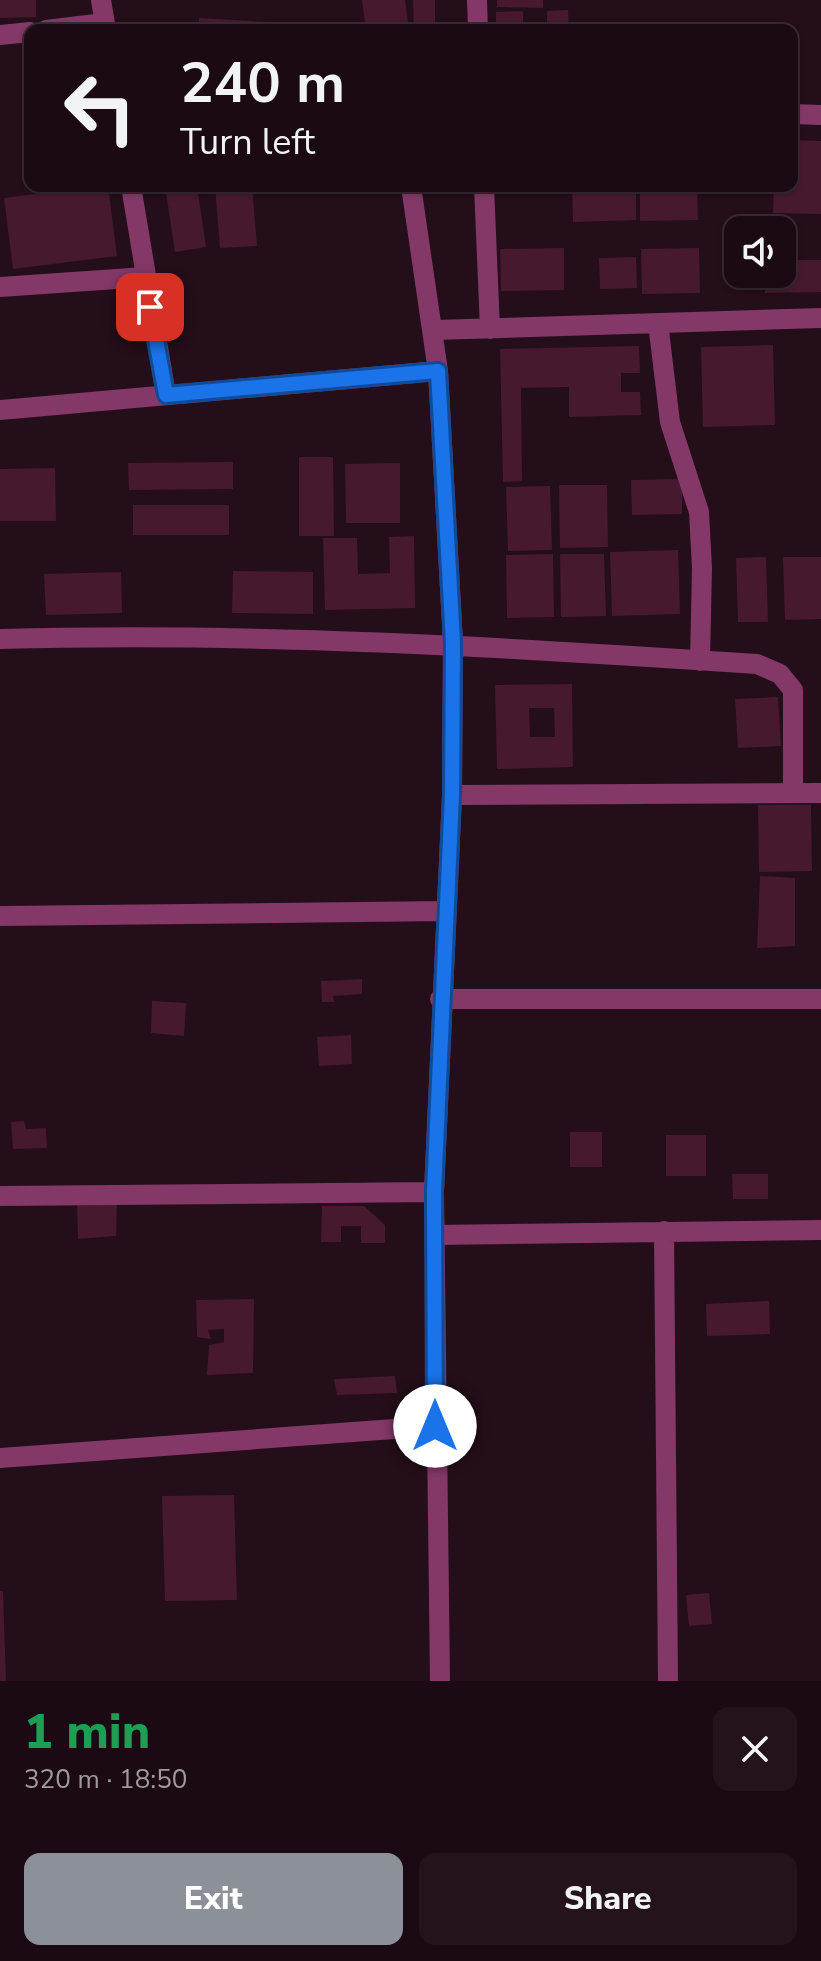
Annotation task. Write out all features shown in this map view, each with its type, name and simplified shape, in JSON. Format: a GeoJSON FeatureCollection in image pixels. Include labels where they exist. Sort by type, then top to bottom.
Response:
{"type":"FeatureCollection","features":[{"type":"Feature","properties":{"kind":"street"},"geometry":{"type":"LineString","coordinates":[[101,0],[105,24]]}},
{"type":"Feature","properties":{"kind":"street"},"geometry":{"type":"LineString","coordinates":[[477,0],[478,24]]}},
{"type":"Feature","properties":{"kind":"street"},"geometry":{"type":"LineString","coordinates":[[0,35],[24,33]]}},
{"type":"Feature","properties":{"kind":"street"},"geometry":{"type":"LineString","coordinates":[[798,114],[821,115]]}},
{"type":"Feature","properties":{"kind":"street"},"geometry":{"type":"LineString","coordinates":[[132,192],[166,395]]}},
{"type":"Feature","properties":{"kind":"street"},"geometry":{"type":"LineString","coordinates":[[412,192],[438,371],[453,643],[452,795],[440,999],[434,1192],[440,1681]]}},
{"type":"Feature","properties":{"kind":"street"},"geometry":{"type":"LineString","coordinates":[[484,192],[490,329]]}},
{"type":"Feature","properties":{"kind":"street"},"geometry":{"type":"LineString","coordinates":[[0,287],[145,277]]}},
{"type":"Feature","properties":{"kind":"street"},"geometry":{"type":"LineString","coordinates":[[434,330],[821,318]]}},
{"type":"Feature","properties":{"kind":"street"},"geometry":{"type":"LineString","coordinates":[[658,323],[670,422],[699,512],[702,568],[700,661]]}},
{"type":"Feature","properties":{"kind":"street"},"geometry":{"type":"LineString","coordinates":[[0,410],[438,371]]}},
{"type":"Feature","properties":{"kind":"street"},"geometry":{"type":"LineString","coordinates":[[0,639],[80,637],[453,643],[757,664],[780,674],[793,690],[793,793]]}},
{"type":"Feature","properties":{"kind":"street"},"geometry":{"type":"LineString","coordinates":[[452,795],[821,793]]}},
{"type":"Feature","properties":{"kind":"street"},"geometry":{"type":"LineString","coordinates":[[0,916],[446,911]]}},
{"type":"Feature","properties":{"kind":"street"},"geometry":{"type":"LineString","coordinates":[[440,999],[821,999]]}},
{"type":"Feature","properties":{"kind":"street"},"geometry":{"type":"LineString","coordinates":[[0,1196],[434,1192]]}},
{"type":"Feature","properties":{"kind":"street"},"geometry":{"type":"LineString","coordinates":[[435,1235],[821,1230]]}},
{"type":"Feature","properties":{"kind":"street"},"geometry":{"type":"LineString","coordinates":[[664,1231],[668,1681]]}},
{"type":"Feature","properties":{"kind":"street"},"geometry":{"type":"LineString","coordinates":[[0,1458],[435,1426]]}},
{"type":"Feature","properties":{"kind":"building"},"geometry":{"type":"Polygon","coordinates":[[[0,0],[36,0],[36,17],[0,18],[0,0]]]}},
{"type":"Feature","properties":{"kind":"building"},"geometry":{"type":"Polygon","coordinates":[[[362,0],[405,0],[408,24],[365,24],[362,0]]]}},
{"type":"Feature","properties":{"kind":"building"},"geometry":{"type":"Polygon","coordinates":[[[413,0],[435,0],[435,24],[414,24],[413,0]]]}},
{"type":"Feature","properties":{"kind":"building"},"geometry":{"type":"Polygon","coordinates":[[[497,0],[543,0],[543,8],[497,7],[497,0]]]}},
{"type":"Feature","properties":{"kind":"building"},"geometry":{"type":"Polygon","coordinates":[[[568,10],[569,24],[547,24],[547,11],[568,10]]]}},
{"type":"Feature","properties":{"kind":"building"},"geometry":{"type":"Polygon","coordinates":[[[523,11],[523,24],[496,24],[496,12],[523,11]]]}},
{"type":"Feature","properties":{"kind":"building"},"geometry":{"type":"Polygon","coordinates":[[[199,18],[269,22],[269,24],[198,24],[199,18]]]}},
{"type":"Feature","properties":{"kind":"building"},"geometry":{"type":"Polygon","coordinates":[[[798,140],[821,141],[821,214],[773,213],[774,192],[798,192],[798,140]]]}},
{"type":"Feature","properties":{"kind":"building"},"geometry":{"type":"Polygon","coordinates":[[[50,192],[109,192],[117,256],[13,269],[4,198],[50,192]]]}},
{"type":"Feature","properties":{"kind":"building"},"geometry":{"type":"Polygon","coordinates":[[[166,192],[198,192],[206,247],[175,252],[166,192]]]}},
{"type":"Feature","properties":{"kind":"building"},"geometry":{"type":"Polygon","coordinates":[[[215,192],[252,192],[257,246],[220,248],[215,192]]]}},
{"type":"Feature","properties":{"kind":"building"},"geometry":{"type":"Polygon","coordinates":[[[572,192],[636,192],[636,220],[573,222],[572,192]]]}},
{"type":"Feature","properties":{"kind":"building"},"geometry":{"type":"Polygon","coordinates":[[[640,192],[697,192],[698,220],[640,221],[640,192]]]}},
{"type":"Feature","properties":{"kind":"building"},"geometry":{"type":"Polygon","coordinates":[[[564,248],[564,290],[501,291],[500,249],[564,248]]]}},
{"type":"Feature","properties":{"kind":"building"},"geometry":{"type":"Polygon","coordinates":[[[699,248],[700,293],[642,294],[641,249],[699,248]]]}},
{"type":"Feature","properties":{"kind":"building"},"geometry":{"type":"Polygon","coordinates":[[[636,257],[637,288],[600,289],[599,258],[636,257]]]}},
{"type":"Feature","properties":{"kind":"building"},"geometry":{"type":"Polygon","coordinates":[[[796,260],[821,260],[821,292],[765,293],[765,288],[796,288],[796,260]]]}},
{"type":"Feature","properties":{"kind":"building"},"geometry":{"type":"Polygon","coordinates":[[[773,345],[775,425],[703,427],[701,347],[773,345]]]}},
{"type":"Feature","properties":{"kind":"building"},"geometry":{"type":"Polygon","coordinates":[[[639,346],[640,373],[621,373],[621,392],[640,392],[641,415],[569,417],[569,387],[521,388],[522,481],[503,482],[500,349],[639,346]]]}},
{"type":"Feature","properties":{"kind":"building"},"geometry":{"type":"Polygon","coordinates":[[[299,457],[333,457],[334,536],[299,536],[299,457]]]}},
{"type":"Feature","properties":{"kind":"building"},"geometry":{"type":"Polygon","coordinates":[[[233,462],[233,489],[129,490],[128,463],[233,462]]]}},
{"type":"Feature","properties":{"kind":"building"},"geometry":{"type":"Polygon","coordinates":[[[400,463],[400,523],[346,523],[345,464],[400,463]]]}},
{"type":"Feature","properties":{"kind":"building"},"geometry":{"type":"Polygon","coordinates":[[[55,468],[56,521],[0,521],[0,469],[55,468]]]}},
{"type":"Feature","properties":{"kind":"building"},"geometry":{"type":"Polygon","coordinates":[[[682,479],[682,514],[632,515],[631,480],[682,479]]]}},
{"type":"Feature","properties":{"kind":"building"},"geometry":{"type":"Polygon","coordinates":[[[559,485],[607,485],[608,547],[560,548],[559,485]]]}},
{"type":"Feature","properties":{"kind":"building"},"geometry":{"type":"Polygon","coordinates":[[[550,486],[552,550],[508,551],[506,487],[550,486]]]}},
{"type":"Feature","properties":{"kind":"building"},"geometry":{"type":"Polygon","coordinates":[[[133,505],[229,505],[229,535],[133,535],[133,505]]]}},
{"type":"Feature","properties":{"kind":"building"},"geometry":{"type":"Polygon","coordinates":[[[414,536],[415,608],[325,610],[323,538],[357,538],[358,574],[390,573],[389,537],[414,536]]]}},
{"type":"Feature","properties":{"kind":"building"},"geometry":{"type":"Polygon","coordinates":[[[678,550],[680,614],[612,616],[610,552],[678,550]]]}},
{"type":"Feature","properties":{"kind":"building"},"geometry":{"type":"Polygon","coordinates":[[[553,554],[554,617],[507,618],[506,555],[553,554]]]}},
{"type":"Feature","properties":{"kind":"building"},"geometry":{"type":"Polygon","coordinates":[[[560,554],[604,554],[606,616],[561,617],[560,554]]]}},
{"type":"Feature","properties":{"kind":"building"},"geometry":{"type":"Polygon","coordinates":[[[766,557],[768,622],[738,622],[736,558],[766,557]]]}},
{"type":"Feature","properties":{"kind":"building"},"geometry":{"type":"Polygon","coordinates":[[[783,557],[821,557],[821,619],[785,620],[783,557]]]}},
{"type":"Feature","properties":{"kind":"building"},"geometry":{"type":"Polygon","coordinates":[[[233,571],[313,572],[313,614],[232,613],[233,571]]]}},
{"type":"Feature","properties":{"kind":"building"},"geometry":{"type":"Polygon","coordinates":[[[121,572],[122,613],[46,615],[44,574],[121,572]]]}},
{"type":"Feature","properties":{"kind":"building"},"geometry":{"type":"Polygon","coordinates":[[[572,684],[573,767],[497,769],[495,685],[572,684]],[[529,708],[530,737],[555,737],[554,708],[529,708]]]}},
{"type":"Feature","properties":{"kind":"building"},"geometry":{"type":"Polygon","coordinates":[[[778,697],[781,746],[738,748],[735,699],[778,697]]]}},
{"type":"Feature","properties":{"kind":"building"},"geometry":{"type":"Polygon","coordinates":[[[758,805],[811,805],[812,871],[759,872],[758,805]]]}},
{"type":"Feature","properties":{"kind":"building"},"geometry":{"type":"Polygon","coordinates":[[[760,876],[795,878],[795,946],[757,948],[760,876]]]}},
{"type":"Feature","properties":{"kind":"building"},"geometry":{"type":"Polygon","coordinates":[[[362,979],[362,994],[333,996],[334,1002],[322,1002],[321,981],[362,979]]]}},
{"type":"Feature","properties":{"kind":"building"},"geometry":{"type":"Polygon","coordinates":[[[152,1001],[186,1003],[184,1036],[151,1033],[152,1001]]]}},
{"type":"Feature","properties":{"kind":"building"},"geometry":{"type":"Polygon","coordinates":[[[351,1035],[352,1064],[319,1066],[317,1037],[351,1035]]]}},
{"type":"Feature","properties":{"kind":"building"},"geometry":{"type":"Polygon","coordinates":[[[24,1121],[26,1129],[46,1128],[47,1148],[13,1149],[11,1122],[24,1121]]]}},
{"type":"Feature","properties":{"kind":"building"},"geometry":{"type":"Polygon","coordinates":[[[570,1132],[602,1132],[602,1167],[570,1167],[570,1132]]]}},
{"type":"Feature","properties":{"kind":"building"},"geometry":{"type":"Polygon","coordinates":[[[666,1135],[706,1135],[706,1176],[666,1176],[666,1135]]]}},
{"type":"Feature","properties":{"kind":"building"},"geometry":{"type":"Polygon","coordinates":[[[732,1174],[768,1174],[768,1199],[733,1199],[732,1174]]]}},
{"type":"Feature","properties":{"kind":"building"},"geometry":{"type":"Polygon","coordinates":[[[117,1203],[116,1236],[78,1239],[77,1204],[117,1203]]]}},
{"type":"Feature","properties":{"kind":"building"},"geometry":{"type":"Polygon","coordinates":[[[322,1206],[364,1206],[385,1225],[385,1243],[361,1243],[361,1226],[341,1226],[341,1242],[321,1242],[322,1206]]]}},
{"type":"Feature","properties":{"kind":"building"},"geometry":{"type":"Polygon","coordinates":[[[254,1299],[253,1373],[207,1375],[209,1345],[224,1342],[224,1329],[208,1330],[211,1339],[197,1337],[196,1300],[254,1299]]]}},
{"type":"Feature","properties":{"kind":"building"},"geometry":{"type":"Polygon","coordinates":[[[769,1301],[770,1334],[707,1336],[706,1304],[769,1301]]]}},
{"type":"Feature","properties":{"kind":"building"},"geometry":{"type":"Polygon","coordinates":[[[395,1376],[397,1393],[337,1395],[334,1379],[395,1376]]]}},
{"type":"Feature","properties":{"kind":"building"},"geometry":{"type":"Polygon","coordinates":[[[234,1495],[237,1600],[165,1601],[162,1496],[234,1495]]]}},
{"type":"Feature","properties":{"kind":"building"},"geometry":{"type":"Polygon","coordinates":[[[0,1591],[3,1591],[6,1681],[0,1681],[0,1591]]]}},
{"type":"Feature","properties":{"kind":"building"},"geometry":{"type":"Polygon","coordinates":[[[709,1593],[712,1624],[689,1626],[686,1595],[709,1593]]]}},
{"type":"Feature","properties":{"kind":"route"},"geometry":{"type":"LineString","coordinates":[[150,307],[166,395],[438,371],[450,542],[453,643],[452,795],[440,999],[434,1192],[435,1426]]}}]}
